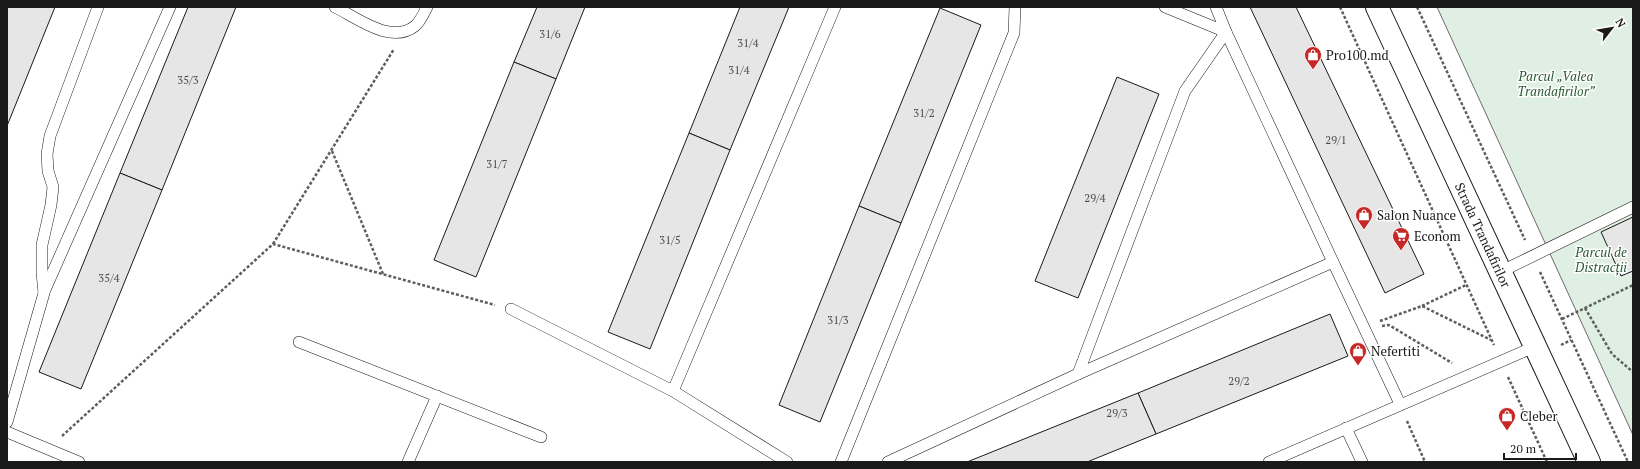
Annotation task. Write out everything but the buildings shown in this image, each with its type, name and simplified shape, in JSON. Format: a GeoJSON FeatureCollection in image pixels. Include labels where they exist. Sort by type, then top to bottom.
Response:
{"type":"FeatureCollection","features":[{"type":"Feature","properties":{"kind":"main road","name":"Strada Trandafirilor"},"geometry":{"type":"LineString","coordinates":[[1376,7],[1589,462]]}},
{"type":"Feature","properties":{"kind":"lane"},"geometry":{"type":"LineString","coordinates":[[44,293],[42,245],[51,205],[53,187],[48,171],[47,154],[50,136],[98,7]]}},
{"type":"Feature","properties":{"kind":"lane"},"geometry":{"type":"LineString","coordinates":[[7,422],[44,293],[170,7]]}},
{"type":"Feature","properties":{"kind":"lane"},"geometry":{"type":"LineString","coordinates":[[335,7],[382,31],[394,33],[405,31],[416,25],[427,7]]}},
{"type":"Feature","properties":{"kind":"lane"},"geometry":{"type":"LineString","coordinates":[[673,392],[835,7]]}},
{"type":"Feature","properties":{"kind":"lane"},"geometry":{"type":"LineString","coordinates":[[841,462],[1014,33],[1016,7]]}},
{"type":"Feature","properties":{"kind":"lane"},"geometry":{"type":"LineString","coordinates":[[1165,7],[1226,32]]}},
{"type":"Feature","properties":{"kind":"lane"},"geometry":{"type":"LineString","coordinates":[[1216,7],[1226,32],[1363,328],[1400,404]]}},
{"type":"Feature","properties":{"kind":"lane"},"geometry":{"type":"LineString","coordinates":[[1078,374],[1185,91],[1226,32]]}},
{"type":"Feature","properties":{"kind":"lane"},"geometry":{"type":"LineString","coordinates":[[1500,272],[1633,207]]}},
{"type":"Feature","properties":{"kind":"lane"},"geometry":{"type":"LineString","coordinates":[[888,462],[1078,374],[1333,262]]}},
{"type":"Feature","properties":{"kind":"lane"},"geometry":{"type":"LineString","coordinates":[[511,309],[673,392],[787,462]]}},
{"type":"Feature","properties":{"kind":"lane"},"geometry":{"type":"LineString","coordinates":[[299,342],[541,437]]}},
{"type":"Feature","properties":{"kind":"lane"},"geometry":{"type":"LineString","coordinates":[[1269,462],[1400,404],[1503,362],[1534,347]]}},
{"type":"Feature","properties":{"kind":"lane"},"geometry":{"type":"LineString","coordinates":[[408,462],[437,396]]}},
{"type":"Feature","properties":{"kind":"lane"},"geometry":{"type":"LineString","coordinates":[[1346,428],[1362,462]]}},
{"type":"Feature","properties":{"kind":"lane"},"geometry":{"type":"LineString","coordinates":[[7,432],[79,462]]}},
{"type":"Feature","properties":{"kind":"path"},"geometry":{"type":"LineString","coordinates":[[1340,7],[1491,340],[1503,362],[1505,371],[1547,462]]}},
{"type":"Feature","properties":{"kind":"path"},"geometry":{"type":"LineString","coordinates":[[1417,7],[1628,462]]}},
{"type":"Feature","properties":{"kind":"path"},"geometry":{"type":"LineString","coordinates":[[48,449],[273,244],[405,31]]}},
{"type":"Feature","properties":{"kind":"path"},"geometry":{"type":"LineString","coordinates":[[331,150],[383,274]]}},
{"type":"Feature","properties":{"kind":"path"},"geometry":{"type":"LineString","coordinates":[[273,244],[511,309]]}},
{"type":"Feature","properties":{"kind":"path"},"geometry":{"type":"LineString","coordinates":[[1562,319],[1633,284]]}},
{"type":"Feature","properties":{"kind":"path"},"geometry":{"type":"LineString","coordinates":[[1363,328],[1422,306],[1466,285]]}},
{"type":"Feature","properties":{"kind":"path"},"geometry":{"type":"LineString","coordinates":[[1422,306],[1491,340]]}},
{"type":"Feature","properties":{"kind":"path"},"geometry":{"type":"LineString","coordinates":[[1585,308],[1612,354],[1633,372]]}},
{"type":"Feature","properties":{"kind":"path"},"geometry":{"type":"LineString","coordinates":[[1363,328],[1389,325],[1472,374]]}},
{"type":"Feature","properties":{"kind":"path"},"geometry":{"type":"LineString","coordinates":[[1400,404],[1425,462]]}},
{"type":"Feature","properties":{"kind":"green space","name":"Parcul „Valea Trandafirilor”"},"geometry":{"type":"Polygon","coordinates":[[[1437,7],[1633,7],[1633,435],[1437,7]]]}},
{"type":"Feature","properties":{"kind":"place","name":"Pro100.md"},"geometry":{"type":"Point","coordinates":[1313,70]}},
{"type":"Feature","properties":{"kind":"place","name":"Salon Nuance"},"geometry":{"type":"Point","coordinates":[1364,230]}},
{"type":"Feature","properties":{"kind":"place","name":"Econom"},"geometry":{"type":"Point","coordinates":[1401,251]}},
{"type":"Feature","properties":{"kind":"place","name":"Nefertiti"},"geometry":{"type":"Point","coordinates":[1358,366]}},
{"type":"Feature","properties":{"kind":"place","name":"Cleber"},"geometry":{"type":"Point","coordinates":[1507,431]}},
{"type":"Feature","properties":{"kind":"park label","name":"Parcul de Distracții"},"geometry":{"type":"Point","coordinates":[1601,260]}}]}
